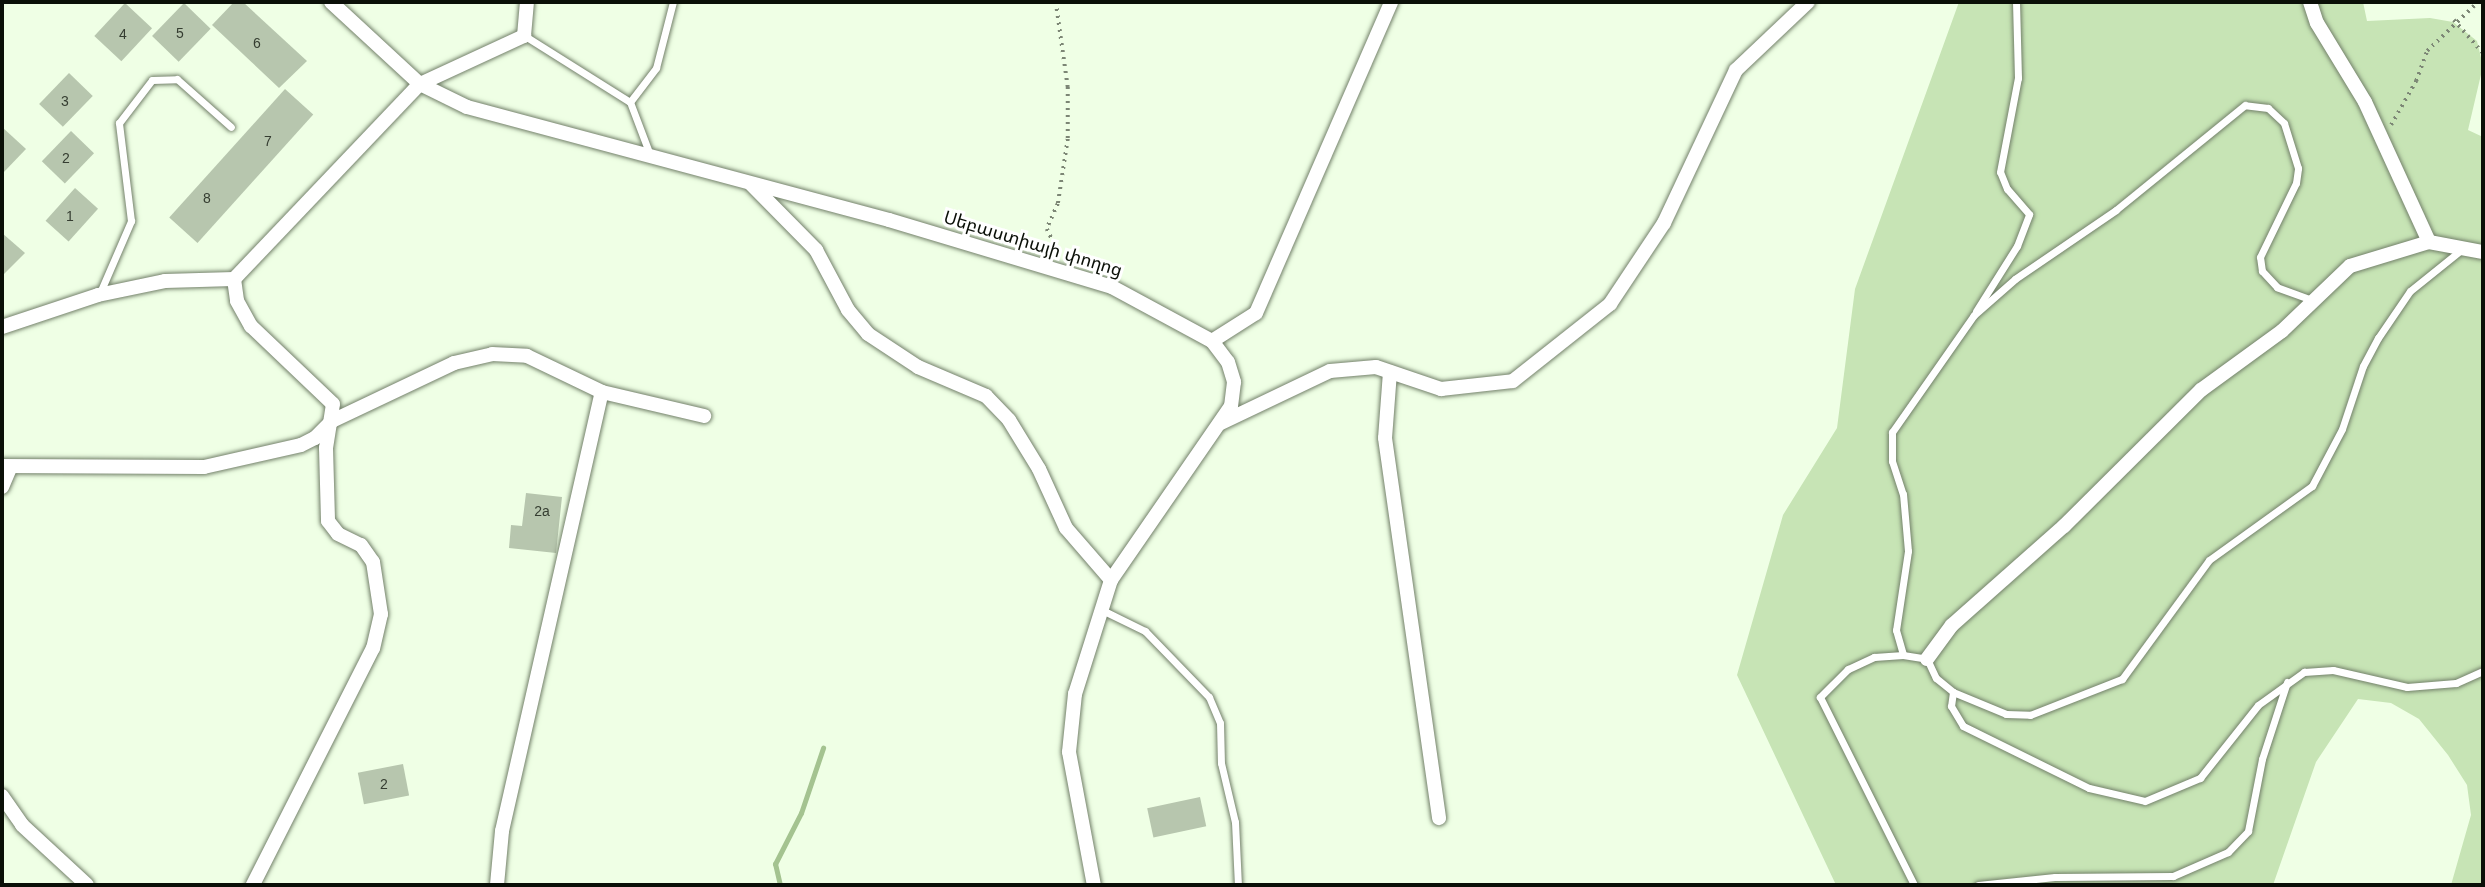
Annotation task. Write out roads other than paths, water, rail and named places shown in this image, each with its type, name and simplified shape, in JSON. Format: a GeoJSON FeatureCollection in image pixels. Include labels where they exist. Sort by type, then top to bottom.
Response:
{"type":"FeatureCollection","features":[{"type":"Feature","properties":{"kind":"street","name":"Սեբաստիայի փողոց"},"geometry":{"type":"LineString","coordinates":[[331,2],[420,84],[467,107],[747,181],[1079,277],[1142,302],[1212,341],[1228,362],[1234,382],[1231,406],[1111,580],[1075,694],[1069,752],[1094,885]]}},
{"type":"Feature","properties":{"kind":"street"},"geometry":{"type":"LineString","coordinates":[[2,327],[99,295],[165,281],[234,279],[420,84],[524,36],[527,2]]}},
{"type":"Feature","properties":{"kind":"street"},"geometry":{"type":"LineString","coordinates":[[1212,341],[1256,313],[1391,2]]}},
{"type":"Feature","properties":{"kind":"street"},"geometry":{"type":"LineString","coordinates":[[1221,424],[1329,371],[1376,367],[1441,389],[1513,381],[1610,304],[1664,223],[1736,70],[1808,2]]}},
{"type":"Feature","properties":{"kind":"street"},"geometry":{"type":"LineString","coordinates":[[2310,2],[2382,139],[2428,242]]}},
{"type":"Feature","properties":{"kind":"street"},"geometry":{"type":"LineString","coordinates":[[747,181],[816,250],[848,310],[868,334],[918,367],[986,396],[1009,421],[1040,469],[1066,528],[1111,580]]}},
{"type":"Feature","properties":{"kind":"street"},"geometry":{"type":"LineString","coordinates":[[1927,659],[1952,625],[2064,526],[2201,390],[2282,331],[2312,299],[2350,266],[2428,242],[2483,252]]}},
{"type":"Feature","properties":{"kind":"street"},"geometry":{"type":"LineString","coordinates":[[234,279],[243,315],[322,389],[333,404],[326,448],[328,521],[338,534],[361,545],[373,562],[381,614],[373,648],[253,885]]}},
{"type":"Feature","properties":{"kind":"street"},"geometry":{"type":"LineString","coordinates":[[2,487],[6,467],[204,467],[300,445],[315,438],[332,421],[454,363],[492,354],[527,356],[602,392],[704,416]]}},
{"type":"Feature","properties":{"kind":"street"},"geometry":{"type":"LineString","coordinates":[[1390,372],[1385,438],[1440,818]]}},
{"type":"Feature","properties":{"kind":"street"},"geometry":{"type":"LineString","coordinates":[[497,885],[502,831],[602,392]]}},
{"type":"Feature","properties":{"kind":"street"},"geometry":{"type":"LineString","coordinates":[[2,796],[22,825],[87,885]]}},
{"type":"Feature","properties":{"kind":"lane"},"geometry":{"type":"LineString","coordinates":[[630,102],[656,68],[673,2]]}},
{"type":"Feature","properties":{"kind":"lane"},"geometry":{"type":"LineString","coordinates":[[1903,655],[1896,630],[1908,551],[1903,494],[1892,461],[1892,432],[1974,315],[2017,246],[2029,214],[2007,189],[2000,172],[2018,78],[2017,2]]}},
{"type":"Feature","properties":{"kind":"lane"},"geometry":{"type":"LineString","coordinates":[[524,36],[630,102],[650,155]]}},
{"type":"Feature","properties":{"kind":"lane"},"geometry":{"type":"LineString","coordinates":[[99,295],[131,221],[119,123],[152,80],[177,79],[231,127]]}},
{"type":"Feature","properties":{"kind":"lane"},"geometry":{"type":"LineString","coordinates":[[1974,315],[2015,279],[2116,210],[2245,105],[2267,108],[2284,123],[2298,168],[2296,183],[2260,257],[2262,271],[2277,287],[2312,299]]}},
{"type":"Feature","properties":{"kind":"lane"},"geometry":{"type":"LineString","coordinates":[[1914,885],[1820,697],[1848,669],[1874,657],[1903,655],[1927,659],[1936,678],[1953,692],[2006,714],[2029,715],[2122,679],[2209,560],[2312,486],[2342,429],[2362,366],[2378,338],[2410,291],[2462,249]]}},
{"type":"Feature","properties":{"kind":"lane"},"geometry":{"type":"LineString","coordinates":[[1101,609],[1145,631],[1209,697],[1220,723],[1221,763],[1235,822],[1238,885]]}},
{"type":"Feature","properties":{"kind":"lane"},"geometry":{"type":"LineString","coordinates":[[1953,692],[1955,714],[1964,726],[2089,788],[2146,801],[2200,778],[2258,705],[2304,672],[2333,670],[2407,687],[2456,683],[2483,671]]}},
{"type":"Feature","properties":{"kind":"lane"},"geometry":{"type":"LineString","coordinates":[[1978,885],[2055,877],[2173,876],[2228,852],[2248,831],[2262,759],[2287,682]]}},
{"type":"Feature","properties":{"kind":"waterway"},"geometry":{"type":"LineString","coordinates":[[780,885],[775,864],[801,813],[823,748]]}}]}
